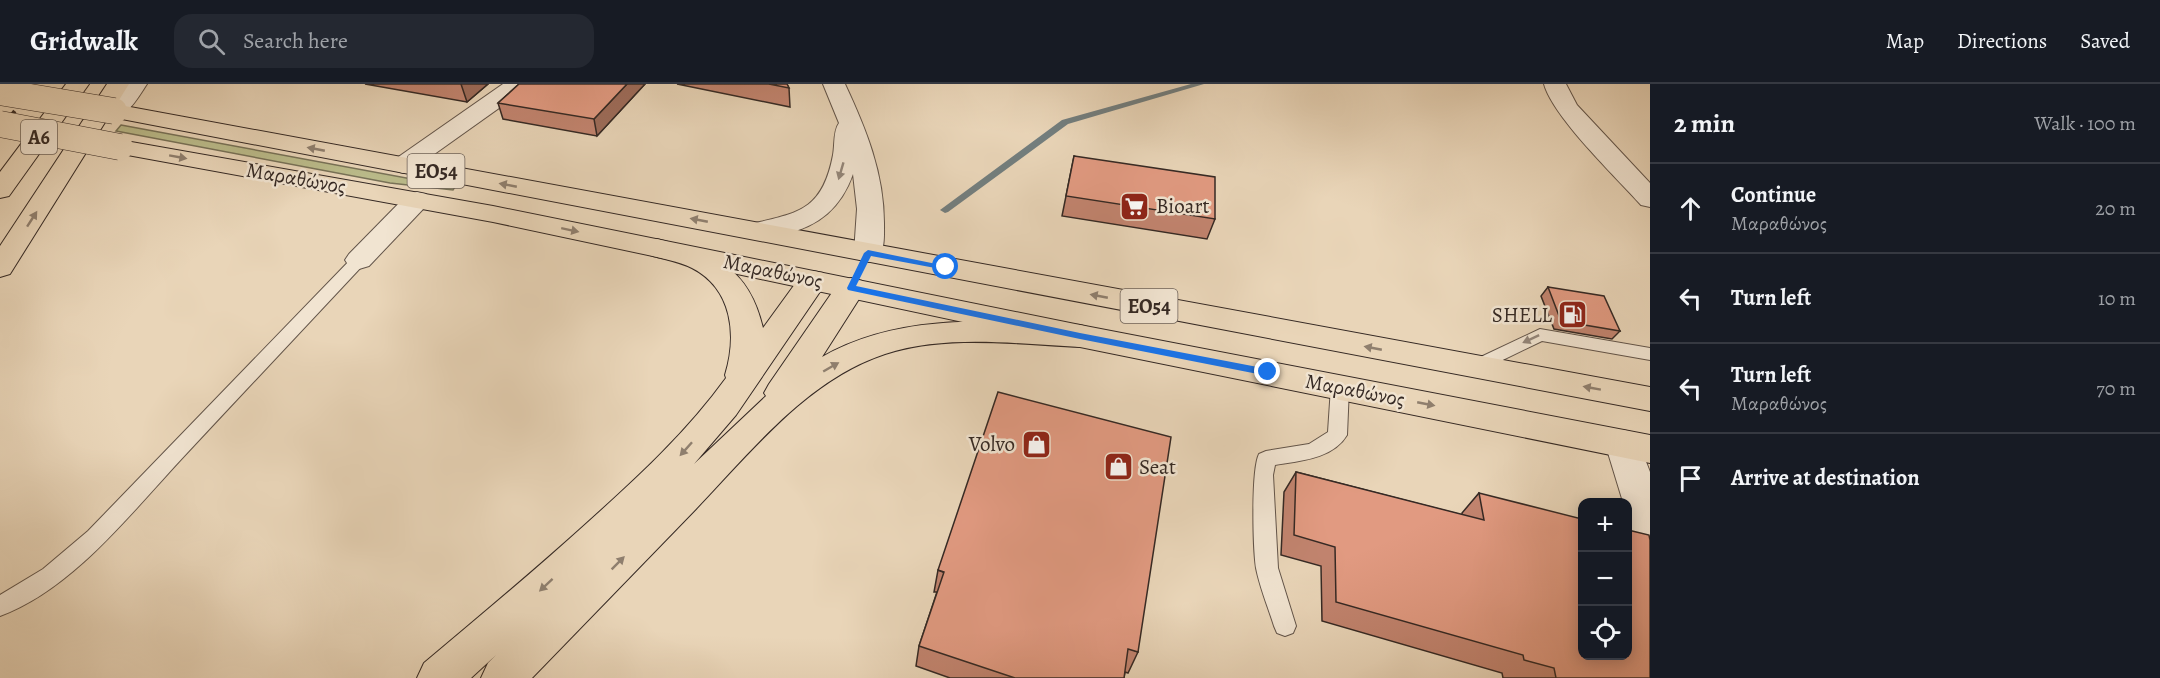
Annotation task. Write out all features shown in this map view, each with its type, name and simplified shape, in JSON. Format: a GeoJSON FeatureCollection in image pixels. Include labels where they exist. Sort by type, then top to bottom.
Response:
{"type":"FeatureCollection","features":[{"type":"Feature","properties":{"kind":"main road","name":"Α6"},"geometry":{"type":"LineString","coordinates":[[0,190],[78,84]]}},
{"type":"Feature","properties":{"kind":"main road"},"geometry":{"type":"LineString","coordinates":[[0,268],[118,84]]}},
{"type":"Feature","properties":{"kind":"main road","name":"Μαραθώνος"},"geometry":{"type":"LineString","coordinates":[[0,92],[114,111],[1650,399]]}},
{"type":"Feature","properties":{"kind":"main road","name":"Μαραθώνος"},"geometry":{"type":"LineString","coordinates":[[0,124],[417,200],[813,279],[1080,336],[1636,446]]}},
{"type":"Feature","properties":{"kind":"main road"},"geometry":{"type":"LineString","coordinates":[[440,678],[541,590],[655,484],[724,406],[813,279],[832,246]]}},
{"type":"Feature","properties":{"kind":"main road"},"geometry":{"type":"LineString","coordinates":[[657,248],[705,264],[723,277],[744,309],[748,327],[747,359],[724,406]]}},
{"type":"Feature","properties":{"kind":"main road"},"geometry":{"type":"LineString","coordinates":[[767,414],[851,288],[868,253]]}},
{"type":"Feature","properties":{"kind":"main road"},"geometry":{"type":"LineString","coordinates":[[503,678],[767,414],[807,381],[834,364],[854,354],[902,339],[931,333],[1080,336]]}},
{"type":"Feature","properties":{"kind":"street"},"geometry":{"type":"LineString","coordinates":[[114,111],[136,84]]}},
{"type":"Feature","properties":{"kind":"street"},"geometry":{"type":"LineString","coordinates":[[403,165],[518,84]]}},
{"type":"Feature","properties":{"kind":"street"},"geometry":{"type":"LineString","coordinates":[[834,84],[848,113],[869,181],[873,223],[868,253]]}},
{"type":"Feature","properties":{"kind":"street"},"geometry":{"type":"LineString","coordinates":[[1555,84],[1558,94],[1569,110],[1650,199]]}},
{"type":"Feature","properties":{"kind":"street"},"geometry":{"type":"LineString","coordinates":[[757,231],[800,221],[815,213],[828,200],[838,183],[843,166],[848,140],[848,113]]}},
{"type":"Feature","properties":{"kind":"street"},"geometry":{"type":"LineString","coordinates":[[359,260],[417,200]]}},
{"type":"Feature","properties":{"kind":"street"},"geometry":{"type":"LineString","coordinates":[[1636,446],[1650,531]]}},
{"type":"Feature","properties":{"kind":"lane"},"geometry":{"type":"LineString","coordinates":[[0,606],[57,572],[95,537],[359,260]]}},
{"type":"Feature","properties":{"kind":"lane"},"geometry":{"type":"LineString","coordinates":[[1474,367],[1540,334],[1650,354]]}},
{"type":"Feature","properties":{"kind":"lane"},"geometry":{"type":"LineString","coordinates":[[1285,626],[1267,568],[1263,475],[1266,459],[1314,452],[1337,435],[1340,387]]}},
{"type":"Feature","properties":{"kind":"green space"},"geometry":{"type":"Polygon","coordinates":[[[121,125],[455,187],[453,190],[390,183],[116,131],[121,125]]]}},
{"type":"Feature","properties":{"kind":"building"},"geometry":{"type":"Polygon","coordinates":[[[519,84],[627,84],[594,119],[498,103],[519,84]]]}},
{"type":"Feature","properties":{"kind":"building"},"geometry":{"type":"Polygon","coordinates":[[[769,84],[787,84],[789,88],[769,84]]]}},
{"type":"Feature","properties":{"kind":"building"},"geometry":{"type":"Polygon","coordinates":[[[1074,156],[1215,177],[1215,219],[1066,196],[1074,156]]]}},
{"type":"Feature","properties":{"kind":"building"},"geometry":{"type":"Polygon","coordinates":[[[1548,287],[1604,296],[1620,331],[1561,321],[1548,287]]]}},
{"type":"Feature","properties":{"kind":"building"},"geometry":{"type":"Polygon","coordinates":[[[998,392],[1171,437],[1138,652],[1128,649],[1124,678],[1015,678],[919,646],[944,572],[938,570],[998,392]]]}},
{"type":"Feature","properties":{"kind":"building"},"geometry":{"type":"Polygon","coordinates":[[[1296,472],[1484,520],[1479,493],[1578,518],[1578,660],[1632,660],[1632,531],[1649,535],[1650,678],[1556,678],[1554,668],[1524,660],[1523,655],[1336,602],[1335,547],[1294,535],[1296,472]]]}},
{"type":"Feature","properties":{"kind":"waterway"},"geometry":{"type":"LineString","coordinates":[[945,210],[1065,122],[1200,84]]}},
{"type":"Feature","properties":{"kind":"railway"},"geometry":{"type":"LineString","coordinates":[[0,130],[36,84]]}},
{"type":"Feature","properties":{"kind":"place","name":"Bioart"},"geometry":{"type":"Point","coordinates":[1135,206]}},
{"type":"Feature","properties":{"kind":"place","name":"SHELL"},"geometry":{"type":"Point","coordinates":[1573,315]}},
{"type":"Feature","properties":{"kind":"place","name":"Volvo"},"geometry":{"type":"Point","coordinates":[1036,444]}},
{"type":"Feature","properties":{"kind":"place","name":"Seat"},"geometry":{"type":"Point","coordinates":[1118,467]}},
{"type":"Feature","properties":{"kind":"route"},"geometry":{"type":"LineString","coordinates":[[946,267],[868,253],[851,288],[1080,336],[1268,372]]}}]}
